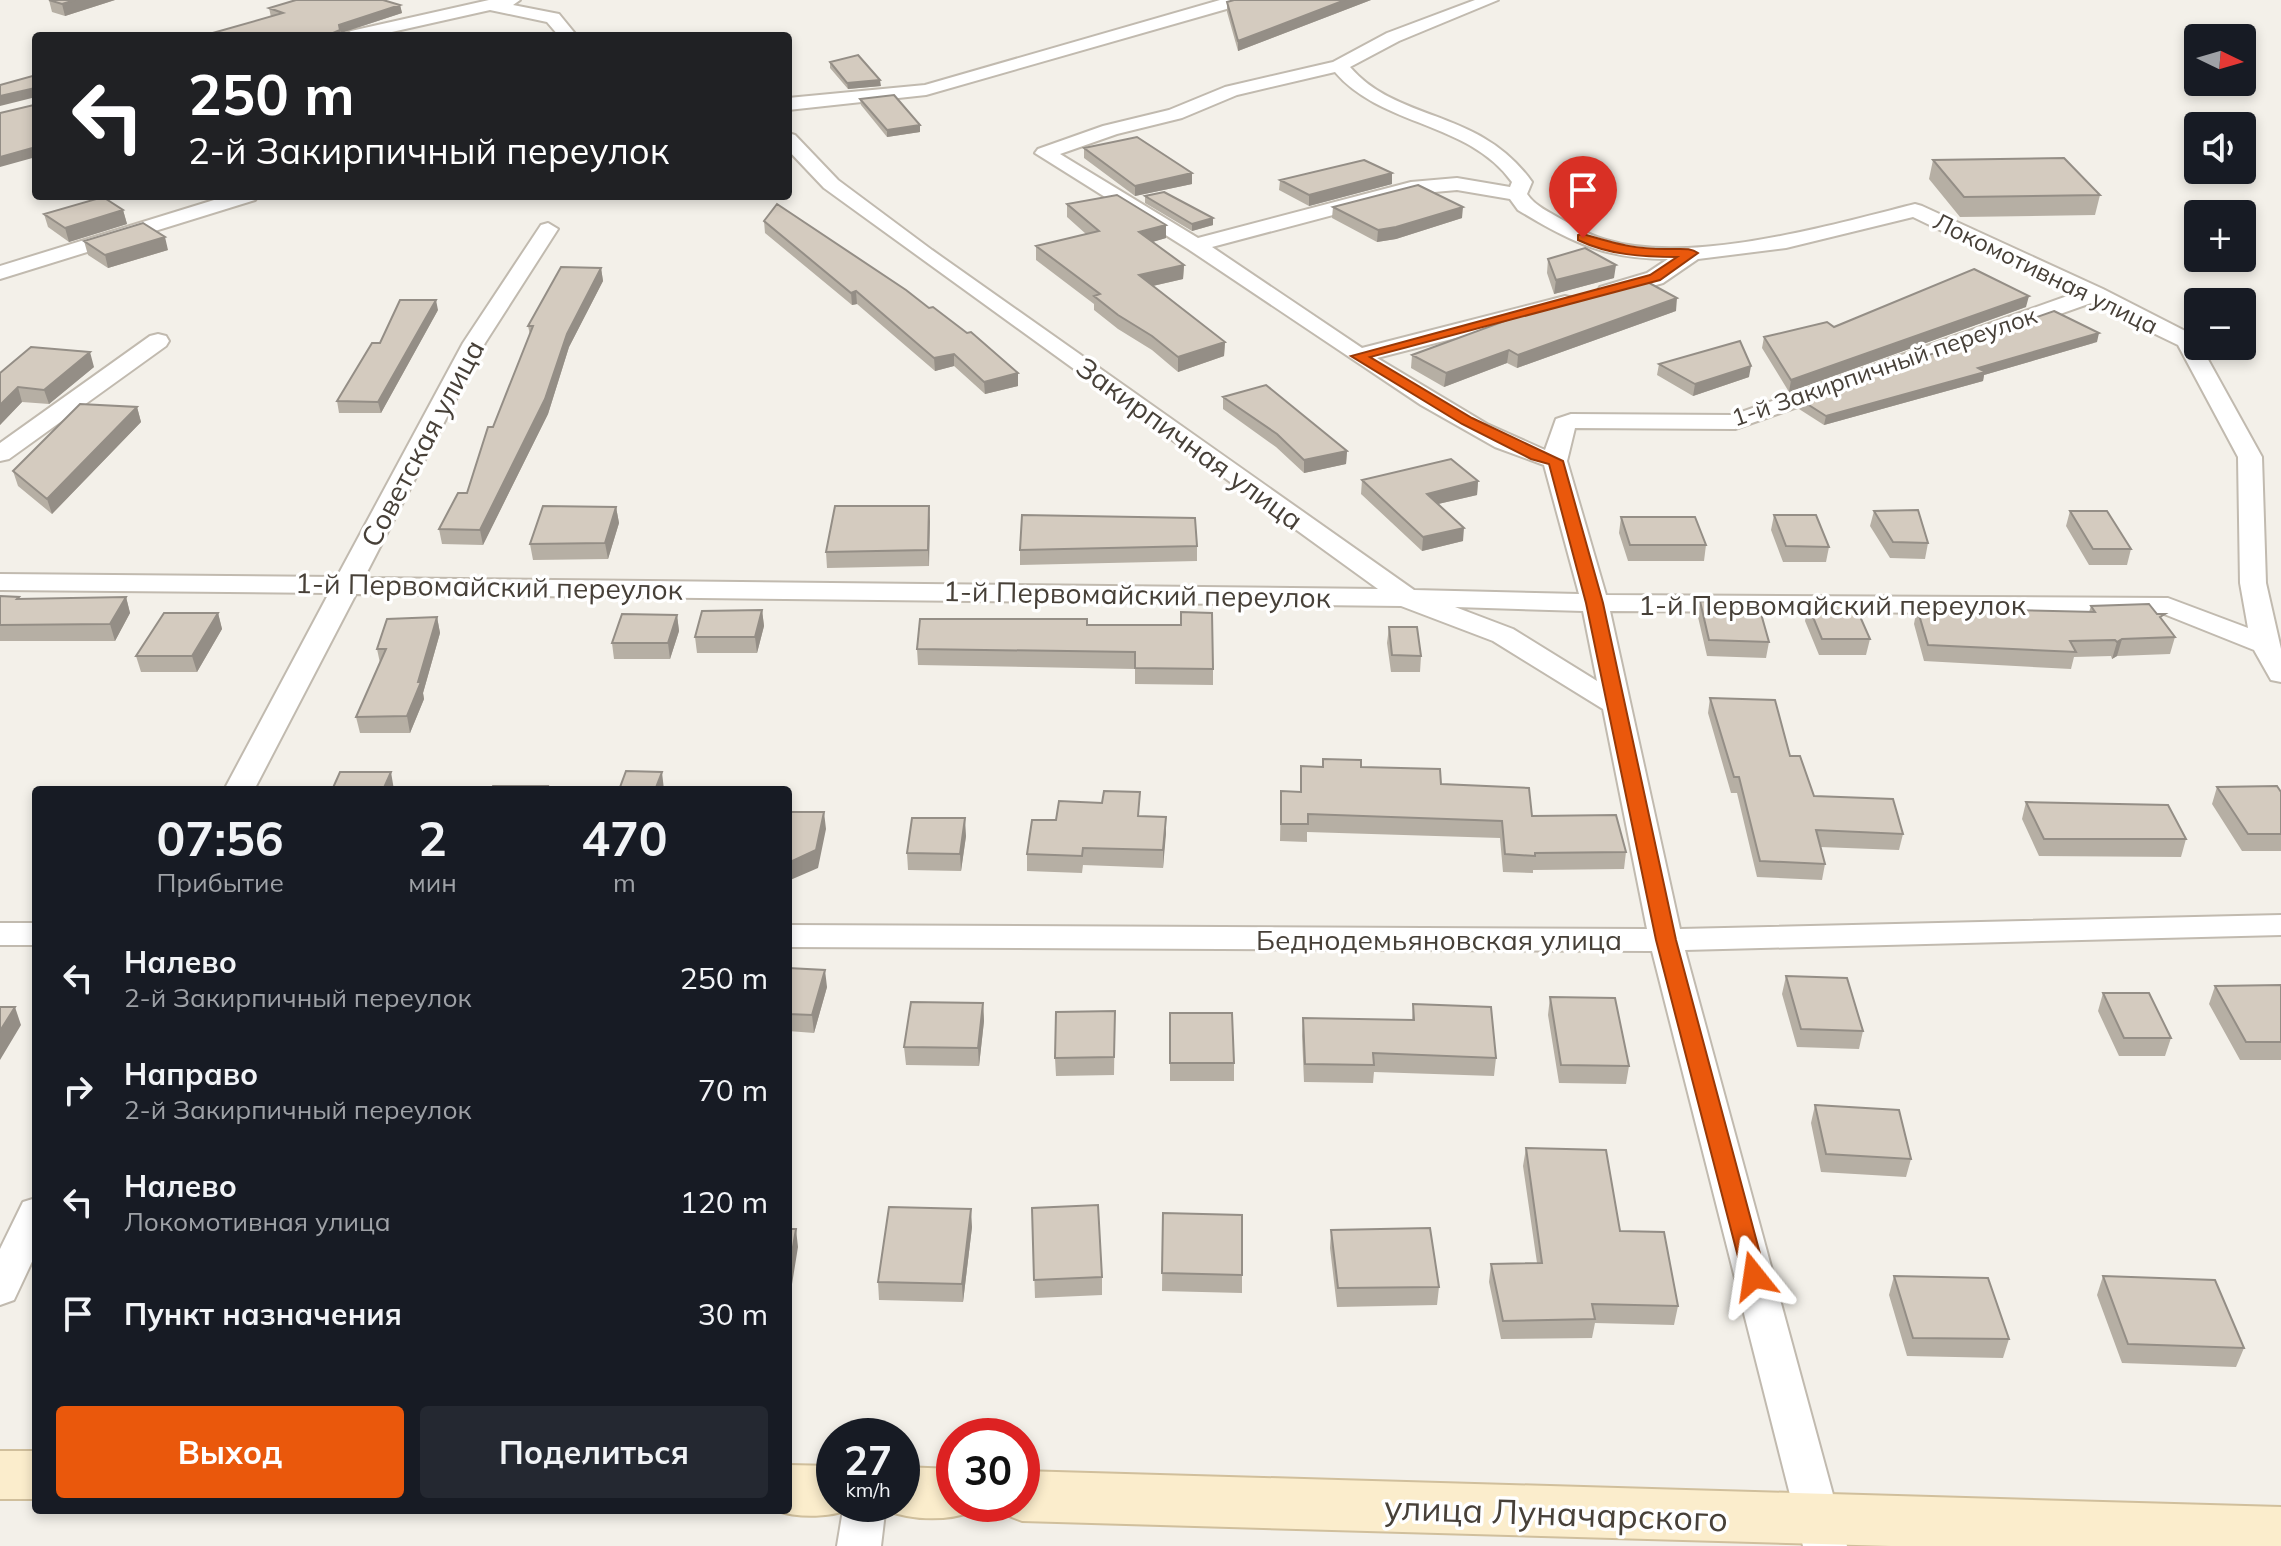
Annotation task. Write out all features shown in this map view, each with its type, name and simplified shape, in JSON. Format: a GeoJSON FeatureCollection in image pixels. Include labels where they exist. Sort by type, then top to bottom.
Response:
{"type":"FeatureCollection","features":[{"type":"Feature","properties":{"kind":"main road"},"geometry":{"type":"LineString","coordinates":[[0,1475],[32,1475]]}},
{"type":"Feature","properties":{"kind":"main road"},"geometry":{"type":"LineString","coordinates":[[792,1490],[816,1491]]}},
{"type":"Feature","properties":{"kind":"main road","name":"улица Луначарского"},"geometry":{"type":"LineString","coordinates":[[1040,1497],[1822,1534],[2281,1532]]}},
{"type":"Feature","properties":{"kind":"street"},"geometry":{"type":"LineString","coordinates":[[465,0],[553,18],[565,32]]}},
{"type":"Feature","properties":{"kind":"street"},"geometry":{"type":"LineString","coordinates":[[370,32],[512,0]]}},
{"type":"Feature","properties":{"kind":"street"},"geometry":{"type":"LineString","coordinates":[[792,104],[926,90],[1238,0]]}},
{"type":"Feature","properties":{"kind":"street"},"geometry":{"type":"LineString","coordinates":[[1490,0],[1393,37],[1339,66],[1231,91],[1175,114],[1110,130],[1045,153],[1195,245],[1358,356],[1467,421],[1537,456],[1555,461],[1595,603],[1666,940],[1822,1534]]}},
{"type":"Feature","properties":{"kind":"street"},"geometry":{"type":"LineString","coordinates":[[1195,245],[1411,188],[1457,184],[1517,194],[1522,182],[1516,171],[1496,153],[1448,126],[1386,102],[1358,87],[1339,66]]}},
{"type":"Feature","properties":{"kind":"street","name":"Закирпичная улица"},"geometry":{"type":"LineString","coordinates":[[792,143],[831,184],[1410,600],[1503,635],[1618,706]]}},
{"type":"Feature","properties":{"kind":"street","name":"Локомотивная улица"},"geometry":{"type":"LineString","coordinates":[[1517,194],[1525,206],[1601,246],[1648,253],[1692,253],[1786,242],[1915,210],[2095,294],[2187,341],[2250,457],[2253,583],[2265,645],[2281,674]]}},
{"type":"Feature","properties":{"kind":"street"},"geometry":{"type":"LineString","coordinates":[[0,273],[235,200]]}},
{"type":"Feature","properties":{"kind":"street","name":"Советская улица"},"geometry":{"type":"LineString","coordinates":[[241,786],[474,343],[548,229]]}},
{"type":"Feature","properties":{"kind":"street"},"geometry":{"type":"LineString","coordinates":[[1358,356],[1655,278],[1692,253]]}},
{"type":"Feature","properties":{"kind":"street","name":"1-й Закирпичный переулок"},"geometry":{"type":"LineString","coordinates":[[1555,461],[1564,424],[1579,419],[1735,422],[2095,294]]}},
{"type":"Feature","properties":{"kind":"street"},"geometry":{"type":"LineString","coordinates":[[0,454],[158,341]]}},
{"type":"Feature","properties":{"kind":"street"},"geometry":{"type":"LineString","coordinates":[[2253,583],[2281,576]]}},
{"type":"Feature","properties":{"kind":"street","name":"1-й Первомайский переулок"},"geometry":{"type":"LineString","coordinates":[[0,582],[1285,595],[1595,603],[2168,606],[2265,645]]}},
{"type":"Feature","properties":{"kind":"street","name":"Беднодемьяновская улица"},"geometry":{"type":"LineString","coordinates":[[792,936],[1666,940],[2281,925]]}},
{"type":"Feature","properties":{"kind":"street"},"geometry":{"type":"LineString","coordinates":[[0,934],[32,934]]}},
{"type":"Feature","properties":{"kind":"street"},"geometry":{"type":"LineString","coordinates":[[0,1290],[32,1221]]}},
{"type":"Feature","properties":{"kind":"street"},"geometry":{"type":"LineString","coordinates":[[859,1546],[862,1522]]}},
{"type":"Feature","properties":{"kind":"building"},"geometry":{"type":"Polygon","coordinates":[[[49,0],[75,0],[62,4],[49,0]]]}},
{"type":"Feature","properties":{"kind":"building"},"geometry":{"type":"Polygon","coordinates":[[[296,0],[383,0],[400,5],[339,25],[340,30],[335,32],[216,32],[283,13],[269,8],[296,0]]]}},
{"type":"Feature","properties":{"kind":"building"},"geometry":{"type":"Polygon","coordinates":[[[1345,0],[1238,41],[1227,2],[1345,0]]]}},
{"type":"Feature","properties":{"kind":"building"},"geometry":{"type":"Polygon","coordinates":[[[858,55],[880,80],[847,83],[830,62],[858,55]]]}},
{"type":"Feature","properties":{"kind":"building"},"geometry":{"type":"Polygon","coordinates":[[[32,76],[32,89],[0,96],[0,85],[32,76]]]}},
{"type":"Feature","properties":{"kind":"building"},"geometry":{"type":"Polygon","coordinates":[[[894,95],[920,125],[887,130],[860,99],[894,95]]]}},
{"type":"Feature","properties":{"kind":"building"},"geometry":{"type":"Polygon","coordinates":[[[32,105],[32,148],[0,157],[0,113],[32,105]]]}},
{"type":"Feature","properties":{"kind":"building"},"geometry":{"type":"Polygon","coordinates":[[[1137,137],[1192,173],[1135,186],[1084,148],[1137,137]]]}},
{"type":"Feature","properties":{"kind":"building"},"geometry":{"type":"Polygon","coordinates":[[[2064,158],[2100,195],[1964,197],[1933,160],[2064,158]]]}},
{"type":"Feature","properties":{"kind":"building"},"geometry":{"type":"Polygon","coordinates":[[[1364,160],[1392,173],[1309,195],[1280,180],[1364,160]]]}},
{"type":"Feature","properties":{"kind":"building"},"geometry":{"type":"Polygon","coordinates":[[[1418,185],[1463,207],[1378,230],[1333,207],[1418,185]]]}},
{"type":"Feature","properties":{"kind":"building"},"geometry":{"type":"Polygon","coordinates":[[[1164,192],[1213,218],[1192,224],[1145,196],[1164,192]]]}},
{"type":"Feature","properties":{"kind":"building"},"geometry":{"type":"Polygon","coordinates":[[[1117,195],[1166,225],[1139,232],[1184,265],[1139,275],[1225,342],[1178,357],[1118,315],[1094,296],[1100,294],[1036,246],[1099,231],[1067,204],[1117,195]]]}},
{"type":"Feature","properties":{"kind":"building"},"geometry":{"type":"Polygon","coordinates":[[[93,200],[108,200],[123,210],[65,228],[44,214],[93,200]]]}},
{"type":"Feature","properties":{"kind":"building"},"geometry":{"type":"Polygon","coordinates":[[[777,204],[929,308],[933,307],[967,333],[971,332],[1018,373],[984,382],[954,354],[934,358],[856,291],[851,293],[764,221],[777,204]]]}},
{"type":"Feature","properties":{"kind":"building"},"geometry":{"type":"Polygon","coordinates":[[[143,223],[165,237],[105,255],[84,241],[143,223]]]}},
{"type":"Feature","properties":{"kind":"building"},"geometry":{"type":"Polygon","coordinates":[[[1585,248],[1616,265],[1556,280],[1548,259],[1585,248]]]}},
{"type":"Feature","properties":{"kind":"building"},"geometry":{"type":"Polygon","coordinates":[[[561,267],[601,268],[567,334],[545,399],[480,530],[439,529],[458,493],[467,493],[488,427],[493,427],[533,326],[528,326],[561,267]]]}},
{"type":"Feature","properties":{"kind":"building"},"geometry":{"type":"Polygon","coordinates":[[[1974,269],[2029,296],[1791,380],[1764,337],[1827,322],[1834,327],[1974,269]]]}},
{"type":"Feature","properties":{"kind":"building"},"geometry":{"type":"Polygon","coordinates":[[[1642,279],[1677,298],[1518,355],[1509,350],[1446,373],[1412,355],[1562,300],[1642,279]]]}},
{"type":"Feature","properties":{"kind":"building"},"geometry":{"type":"Polygon","coordinates":[[[400,300],[436,300],[378,402],[337,401],[372,343],[380,343],[400,300]]]}},
{"type":"Feature","properties":{"kind":"building"},"geometry":{"type":"Polygon","coordinates":[[[2054,311],[2099,333],[1978,368],[1985,372],[1826,416],[1801,400],[2054,311]]]}},
{"type":"Feature","properties":{"kind":"building"},"geometry":{"type":"Polygon","coordinates":[[[1740,341],[1751,366],[1695,384],[1659,364],[1740,341]]]}},
{"type":"Feature","properties":{"kind":"building"},"geometry":{"type":"Polygon","coordinates":[[[31,347],[90,352],[44,390],[18,387],[0,405],[0,373],[31,347]]]}},
{"type":"Feature","properties":{"kind":"building"},"geometry":{"type":"Polygon","coordinates":[[[1266,385],[1347,451],[1304,460],[1277,434],[1223,397],[1266,385]]]}},
{"type":"Feature","properties":{"kind":"building"},"geometry":{"type":"Polygon","coordinates":[[[80,404],[137,407],[47,499],[13,471],[80,404]]]}},
{"type":"Feature","properties":{"kind":"building"},"geometry":{"type":"Polygon","coordinates":[[[1451,459],[1478,481],[1427,494],[1464,528],[1423,537],[1362,480],[1451,459]]]}},
{"type":"Feature","properties":{"kind":"building"},"geometry":{"type":"Polygon","coordinates":[[[543,506],[616,507],[605,543],[530,544],[543,506]]]}},
{"type":"Feature","properties":{"kind":"building"},"geometry":{"type":"Polygon","coordinates":[[[835,506],[929,506],[928,550],[826,552],[835,506]]]}},
{"type":"Feature","properties":{"kind":"building"},"geometry":{"type":"Polygon","coordinates":[[[1918,510],[1928,543],[1893,542],[1874,511],[1918,510]]]}},
{"type":"Feature","properties":{"kind":"building"},"geometry":{"type":"Polygon","coordinates":[[[2070,511],[2107,511],[2131,549],[2093,549],[2070,511]]]}},
{"type":"Feature","properties":{"kind":"building"},"geometry":{"type":"Polygon","coordinates":[[[1022,515],[1195,518],[1197,546],[1020,550],[1022,515]]]}},
{"type":"Feature","properties":{"kind":"building"},"geometry":{"type":"Polygon","coordinates":[[[1774,515],[1816,515],[1829,547],[1786,546],[1774,515]]]}},
{"type":"Feature","properties":{"kind":"building"},"geometry":{"type":"Polygon","coordinates":[[[1621,517],[1695,517],[1706,545],[1630,545],[1621,517]]]}},
{"type":"Feature","properties":{"kind":"building"},"geometry":{"type":"Polygon","coordinates":[[[0,596],[19,597],[17,599],[126,597],[110,624],[0,625],[0,596]]]}},
{"type":"Feature","properties":{"kind":"building"},"geometry":{"type":"Polygon","coordinates":[[[1700,601],[1758,603],[1769,642],[1709,640],[1700,601]]]}},
{"type":"Feature","properties":{"kind":"building"},"geometry":{"type":"Polygon","coordinates":[[[2149,604],[2157,614],[2165,614],[2160,617],[2175,637],[2122,639],[2117,642],[2070,641],[2076,652],[1928,645],[1917,608],[2008,613],[2007,610],[2095,612],[2091,606],[2149,604]]]}},
{"type":"Feature","properties":{"kind":"building"},"geometry":{"type":"Polygon","coordinates":[[[1808,605],[1855,605],[1870,639],[1822,639],[1808,605]]]}},
{"type":"Feature","properties":{"kind":"building"},"geometry":{"type":"Polygon","coordinates":[[[762,610],[755,637],[695,637],[702,611],[762,610]]]}},
{"type":"Feature","properties":{"kind":"building"},"geometry":{"type":"Polygon","coordinates":[[[1181,612],[1212,613],[1213,669],[1135,668],[1135,652],[917,649],[920,619],[1087,619],[1087,625],[1181,625],[1181,612]]]}},
{"type":"Feature","properties":{"kind":"building"},"geometry":{"type":"Polygon","coordinates":[[[164,613],[218,613],[192,656],[136,656],[164,613]]]}},
{"type":"Feature","properties":{"kind":"building"},"geometry":{"type":"Polygon","coordinates":[[[622,614],[677,615],[668,643],[612,643],[622,614]]]}},
{"type":"Feature","properties":{"kind":"building"},"geometry":{"type":"Polygon","coordinates":[[[437,617],[418,682],[421,682],[407,716],[356,717],[386,649],[377,649],[387,619],[437,617]]]}},
{"type":"Feature","properties":{"kind":"building"},"geometry":{"type":"Polygon","coordinates":[[[1389,627],[1417,627],[1421,656],[1392,655],[1389,627]]]}},
{"type":"Feature","properties":{"kind":"building"},"geometry":{"type":"Polygon","coordinates":[[[1710,698],[1775,700],[1790,756],[1800,756],[1814,796],[1893,799],[1903,834],[1816,830],[1825,864],[1760,861],[1739,777],[1734,777],[1710,698]]]}},
{"type":"Feature","properties":{"kind":"building"},"geometry":{"type":"Polygon","coordinates":[[[1323,759],[1361,760],[1361,767],[1440,769],[1441,784],[1529,788],[1532,816],[1616,815],[1626,852],[1535,853],[1535,856],[1505,854],[1502,821],[1308,814],[1308,824],[1281,824],[1281,791],[1301,792],[1301,766],[1323,767],[1323,759]]]}},
{"type":"Feature","properties":{"kind":"building"},"geometry":{"type":"Polygon","coordinates":[[[626,771],[662,772],[657,786],[620,786],[626,771]]]}},
{"type":"Feature","properties":{"kind":"building"},"geometry":{"type":"Polygon","coordinates":[[[340,772],[391,772],[385,786],[334,786],[340,772]]]}},
{"type":"Feature","properties":{"kind":"building"},"geometry":{"type":"Polygon","coordinates":[[[2277,786],[2281,792],[2281,834],[2248,834],[2217,787],[2277,786]]]}},
{"type":"Feature","properties":{"kind":"building"},"geometry":{"type":"Polygon","coordinates":[[[1104,791],[1140,792],[1138,816],[1166,817],[1163,850],[1083,848],[1082,856],[1027,854],[1032,820],[1056,820],[1059,801],[1102,803],[1104,791]]]}},
{"type":"Feature","properties":{"kind":"building"},"geometry":{"type":"Polygon","coordinates":[[[2026,802],[2168,805],[2186,839],[2044,839],[2026,802]]]}},
{"type":"Feature","properties":{"kind":"building"},"geometry":{"type":"Polygon","coordinates":[[[792,812],[824,812],[816,850],[792,861],[792,812]]]}},
{"type":"Feature","properties":{"kind":"building"},"geometry":{"type":"Polygon","coordinates":[[[912,818],[965,818],[960,854],[907,853],[912,818]]]}},
{"type":"Feature","properties":{"kind":"building"},"geometry":{"type":"Polygon","coordinates":[[[792,968],[825,970],[812,1015],[792,1014],[792,968]]]}},
{"type":"Feature","properties":{"kind":"building"},"geometry":{"type":"Polygon","coordinates":[[[1786,976],[1847,978],[1863,1031],[1801,1029],[1786,976]]]}},
{"type":"Feature","properties":{"kind":"building"},"geometry":{"type":"Polygon","coordinates":[[[2281,985],[2281,1042],[2246,1042],[2215,986],[2281,985]]]}},
{"type":"Feature","properties":{"kind":"building"},"geometry":{"type":"Polygon","coordinates":[[[2103,993],[2149,993],[2171,1038],[2124,1038],[2103,993]]]}},
{"type":"Feature","properties":{"kind":"building"},"geometry":{"type":"Polygon","coordinates":[[[1550,997],[1615,998],[1629,1066],[1561,1065],[1550,997]]]}},
{"type":"Feature","properties":{"kind":"building"},"geometry":{"type":"Polygon","coordinates":[[[911,1002],[983,1003],[978,1048],[904,1047],[911,1002]]]}},
{"type":"Feature","properties":{"kind":"building"},"geometry":{"type":"Polygon","coordinates":[[[1413,1004],[1491,1007],[1496,1058],[1373,1053],[1374,1065],[1305,1064],[1303,1018],[1414,1020],[1413,1004]]]}},
{"type":"Feature","properties":{"kind":"building"},"geometry":{"type":"Polygon","coordinates":[[[0,1007],[15,1007],[0,1031],[0,1007]]]}},
{"type":"Feature","properties":{"kind":"building"},"geometry":{"type":"Polygon","coordinates":[[[1115,1011],[1114,1057],[1055,1058],[1056,1012],[1115,1011]]]}},
{"type":"Feature","properties":{"kind":"building"},"geometry":{"type":"Polygon","coordinates":[[[1170,1013],[1232,1013],[1234,1063],[1170,1063],[1170,1013]]]}},
{"type":"Feature","properties":{"kind":"building"},"geometry":{"type":"Polygon","coordinates":[[[1815,1105],[1899,1110],[1911,1159],[1826,1154],[1815,1105]]]}},
{"type":"Feature","properties":{"kind":"building"},"geometry":{"type":"Polygon","coordinates":[[[1526,1148],[1606,1150],[1620,1231],[1664,1232],[1678,1306],[1592,1304],[1595,1319],[1503,1321],[1491,1264],[1542,1263],[1526,1148]]]}},
{"type":"Feature","properties":{"kind":"building"},"geometry":{"type":"Polygon","coordinates":[[[1098,1205],[1102,1277],[1034,1280],[1032,1208],[1098,1205]]]}},
{"type":"Feature","properties":{"kind":"building"},"geometry":{"type":"Polygon","coordinates":[[[889,1207],[971,1209],[962,1284],[878,1282],[889,1207]]]}},
{"type":"Feature","properties":{"kind":"building"},"geometry":{"type":"Polygon","coordinates":[[[1163,1213],[1242,1215],[1242,1275],[1162,1273],[1163,1213]]]}},
{"type":"Feature","properties":{"kind":"building"},"geometry":{"type":"Polygon","coordinates":[[[1430,1228],[1439,1287],[1338,1288],[1331,1230],[1430,1228]]]}},
{"type":"Feature","properties":{"kind":"building"},"geometry":{"type":"Polygon","coordinates":[[[792,1229],[796,1229],[792,1253],[792,1229]]]}},
{"type":"Feature","properties":{"kind":"building"},"geometry":{"type":"Polygon","coordinates":[[[1894,1276],[1988,1278],[2009,1339],[1913,1338],[1894,1276]]]}},
{"type":"Feature","properties":{"kind":"building"},"geometry":{"type":"Polygon","coordinates":[[[2103,1276],[2215,1280],[2244,1348],[2128,1344],[2103,1276]]]}},
{"type":"Feature","properties":{"kind":"route"},"geometry":{"type":"LineString","coordinates":[[1583,238],[1601,246],[1648,253],[1692,253],[1655,278],[1358,356],[1467,421],[1537,456],[1555,461],[1595,603],[1666,940],[1754,1276]]}}]}
